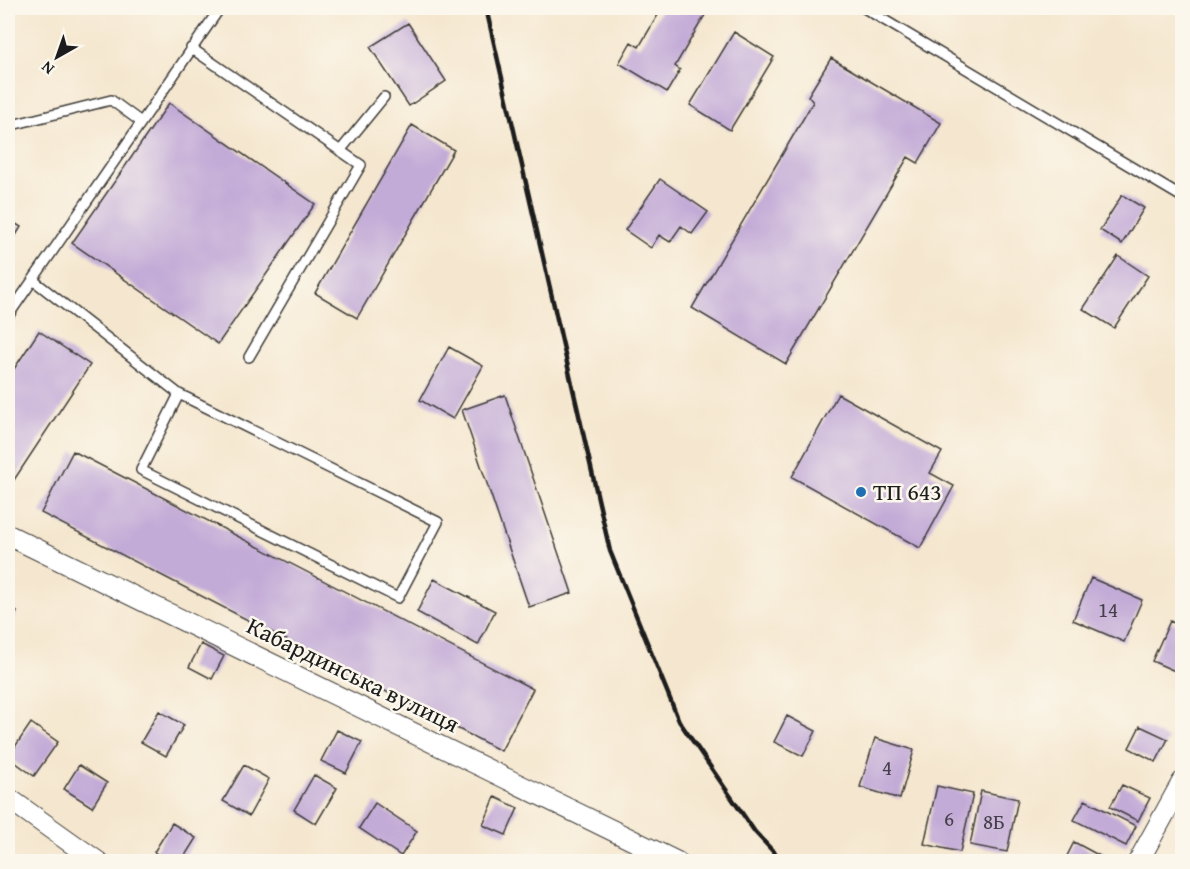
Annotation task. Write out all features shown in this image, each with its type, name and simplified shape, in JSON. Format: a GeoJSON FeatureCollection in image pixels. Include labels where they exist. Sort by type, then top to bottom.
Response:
{"type":"FeatureCollection","features":[{"type":"Feature","properties":{"kind":"street","name":"Кабардинська вулиця"},"geometry":{"type":"LineString","coordinates":[[8,535],[677,861]]}},
{"type":"Feature","properties":{"kind":"street"},"geometry":{"type":"LineString","coordinates":[[1138,861],[1182,782]]}},
{"type":"Feature","properties":{"kind":"street"},"geometry":{"type":"LineString","coordinates":[[8,798],[98,861]]}},
{"type":"Feature","properties":{"kind":"lane"},"geometry":{"type":"LineString","coordinates":[[8,316],[220,8]]}},
{"type":"Feature","properties":{"kind":"lane"},"geometry":{"type":"LineString","coordinates":[[864,8],[1182,197]]}},
{"type":"Feature","properties":{"kind":"lane"},"geometry":{"type":"LineString","coordinates":[[191,48],[361,165],[249,357]]}},
{"type":"Feature","properties":{"kind":"lane"},"geometry":{"type":"LineString","coordinates":[[340,151],[384,97]]}},
{"type":"Feature","properties":{"kind":"lane"},"geometry":{"type":"LineString","coordinates":[[8,126],[111,100],[141,122]]}},
{"type":"Feature","properties":{"kind":"lane"},"geometry":{"type":"LineString","coordinates":[[33,280],[179,394],[438,522],[398,597],[141,470],[179,394]]}},
{"type":"Feature","properties":{"kind":"building"},"geometry":{"type":"Polygon","coordinates":[[[662,8],[709,8],[675,66],[680,70],[667,92],[619,63],[631,42],[639,47],[662,8]]]}},
{"type":"Feature","properties":{"kind":"building"},"geometry":{"type":"Polygon","coordinates":[[[408,23],[446,81],[409,106],[370,47],[408,23]]]}},
{"type":"Feature","properties":{"kind":"building"},"geometry":{"type":"Polygon","coordinates":[[[734,32],[774,57],[730,130],[690,105],[734,32]]]}},
{"type":"Feature","properties":{"kind":"building"},"geometry":{"type":"Polygon","coordinates":[[[831,58],[941,123],[918,163],[908,157],[786,364],[692,308],[813,102],[808,96],[831,58]]]}},
{"type":"Feature","properties":{"kind":"building"},"geometry":{"type":"Polygon","coordinates":[[[169,103],[315,204],[218,344],[72,243],[169,103]]]}},
{"type":"Feature","properties":{"kind":"building"},"geometry":{"type":"Polygon","coordinates":[[[412,125],[454,150],[357,318],[315,293],[412,125]]]}},
{"type":"Feature","properties":{"kind":"building"},"geometry":{"type":"Polygon","coordinates":[[[660,179],[708,212],[692,234],[681,226],[670,242],[659,235],[651,248],[625,230],[660,179]]]}},
{"type":"Feature","properties":{"kind":"building"},"geometry":{"type":"Polygon","coordinates":[[[1122,195],[1144,208],[1122,244],[1100,230],[1122,195]]]}},
{"type":"Feature","properties":{"kind":"building"},"geometry":{"type":"Polygon","coordinates":[[[8,219],[21,227],[8,248],[8,219]]]}},
{"type":"Feature","properties":{"kind":"building"},"geometry":{"type":"Polygon","coordinates":[[[1118,256],[1148,276],[1114,328],[1083,309],[1118,256]]]}},
{"type":"Feature","properties":{"kind":"building"},"geometry":{"type":"Polygon","coordinates":[[[39,331],[90,365],[8,489],[8,378],[39,331]]]}},
{"type":"Feature","properties":{"kind":"building"},"geometry":{"type":"Polygon","coordinates":[[[449,347],[483,366],[453,419],[420,400],[449,347]]]}},
{"type":"Feature","properties":{"kind":"building"},"geometry":{"type":"Polygon","coordinates":[[[838,394],[942,452],[930,473],[954,486],[920,548],[792,477],[838,394]]]}},
{"type":"Feature","properties":{"kind":"building"},"geometry":{"type":"Polygon","coordinates":[[[505,395],[572,593],[529,607],[462,410],[505,395]]]}},
{"type":"Feature","properties":{"kind":"building"},"geometry":{"type":"Polygon","coordinates":[[[73,451],[533,689],[501,751],[41,513],[73,451]]]}},
{"type":"Feature","properties":{"kind":"building"},"geometry":{"type":"Polygon","coordinates":[[[1091,578],[1142,600],[1124,642],[1073,620],[1091,578]]]}},
{"type":"Feature","properties":{"kind":"building"},"geometry":{"type":"Polygon","coordinates":[[[434,579],[495,611],[478,645],[417,612],[434,579]]]}},
{"type":"Feature","properties":{"kind":"building"},"geometry":{"type":"Polygon","coordinates":[[[8,606],[17,612],[8,627],[8,606]]]}},
{"type":"Feature","properties":{"kind":"building"},"geometry":{"type":"Polygon","coordinates":[[[1170,621],[1182,627],[1182,674],[1152,661],[1170,621]]]}},
{"type":"Feature","properties":{"kind":"building"},"geometry":{"type":"Polygon","coordinates":[[[201,644],[224,656],[212,679],[189,667],[201,644]]]}},
{"type":"Feature","properties":{"kind":"building"},"geometry":{"type":"Polygon","coordinates":[[[159,711],[184,725],[166,756],[141,742],[159,711]]]}},
{"type":"Feature","properties":{"kind":"building"},"geometry":{"type":"Polygon","coordinates":[[[787,716],[816,731],[803,756],[774,742],[787,716]]]}},
{"type":"Feature","properties":{"kind":"building"},"geometry":{"type":"Polygon","coordinates":[[[31,723],[58,742],[34,776],[8,757],[31,723]]]}},
{"type":"Feature","properties":{"kind":"building"},"geometry":{"type":"Polygon","coordinates":[[[1140,726],[1168,739],[1156,762],[1129,748],[1140,726]]]}},
{"type":"Feature","properties":{"kind":"building"},"geometry":{"type":"Polygon","coordinates":[[[337,730],[362,742],[346,773],[321,761],[337,730]]]}},
{"type":"Feature","properties":{"kind":"building"},"geometry":{"type":"Polygon","coordinates":[[[875,738],[914,750],[900,799],[860,787],[875,738]]]}},
{"type":"Feature","properties":{"kind":"building"},"geometry":{"type":"Polygon","coordinates":[[[79,765],[107,783],[92,807],[64,789],[79,765]]]}},
{"type":"Feature","properties":{"kind":"building"},"geometry":{"type":"Polygon","coordinates":[[[244,765],[269,779],[249,816],[223,801],[244,765]]]}},
{"type":"Feature","properties":{"kind":"building"},"geometry":{"type":"Polygon","coordinates":[[[314,775],[337,788],[316,824],[294,810],[314,775]]]}},
{"type":"Feature","properties":{"kind":"building"},"geometry":{"type":"Polygon","coordinates":[[[1122,785],[1150,798],[1138,821],[1110,807],[1122,785]]]}},
{"type":"Feature","properties":{"kind":"building"},"geometry":{"type":"Polygon","coordinates":[[[937,786],[973,794],[960,852],[924,844],[937,786]]]}},
{"type":"Feature","properties":{"kind":"building"},"geometry":{"type":"Polygon","coordinates":[[[981,791],[1018,799],[1007,852],[970,845],[981,791]]]}},
{"type":"Feature","properties":{"kind":"building"},"geometry":{"type":"Polygon","coordinates":[[[495,797],[518,808],[506,835],[483,825],[495,797]]]}},
{"type":"Feature","properties":{"kind":"building"},"geometry":{"type":"Polygon","coordinates":[[[1085,800],[1136,826],[1126,846],[1074,820],[1085,800]]]}},
{"type":"Feature","properties":{"kind":"building"},"geometry":{"type":"Polygon","coordinates":[[[375,803],[417,831],[401,856],[359,828],[375,803]]]}},
{"type":"Feature","properties":{"kind":"building"},"geometry":{"type":"Polygon","coordinates":[[[172,823],[196,838],[181,862],[169,862],[154,852],[172,823]]]}},
{"type":"Feature","properties":{"kind":"building"},"geometry":{"type":"Polygon","coordinates":[[[1074,842],[1111,862],[1064,862],[1074,842]]]}},
{"type":"Feature","properties":{"kind":"railway"},"geometry":{"type":"LineString","coordinates":[[486,8],[610,551],[679,721],[755,832],[783,862]]}},
{"type":"Feature","properties":{"kind":"place","name":"ТП 643"},"geometry":{"type":"Point","coordinates":[861,492]}}]}
